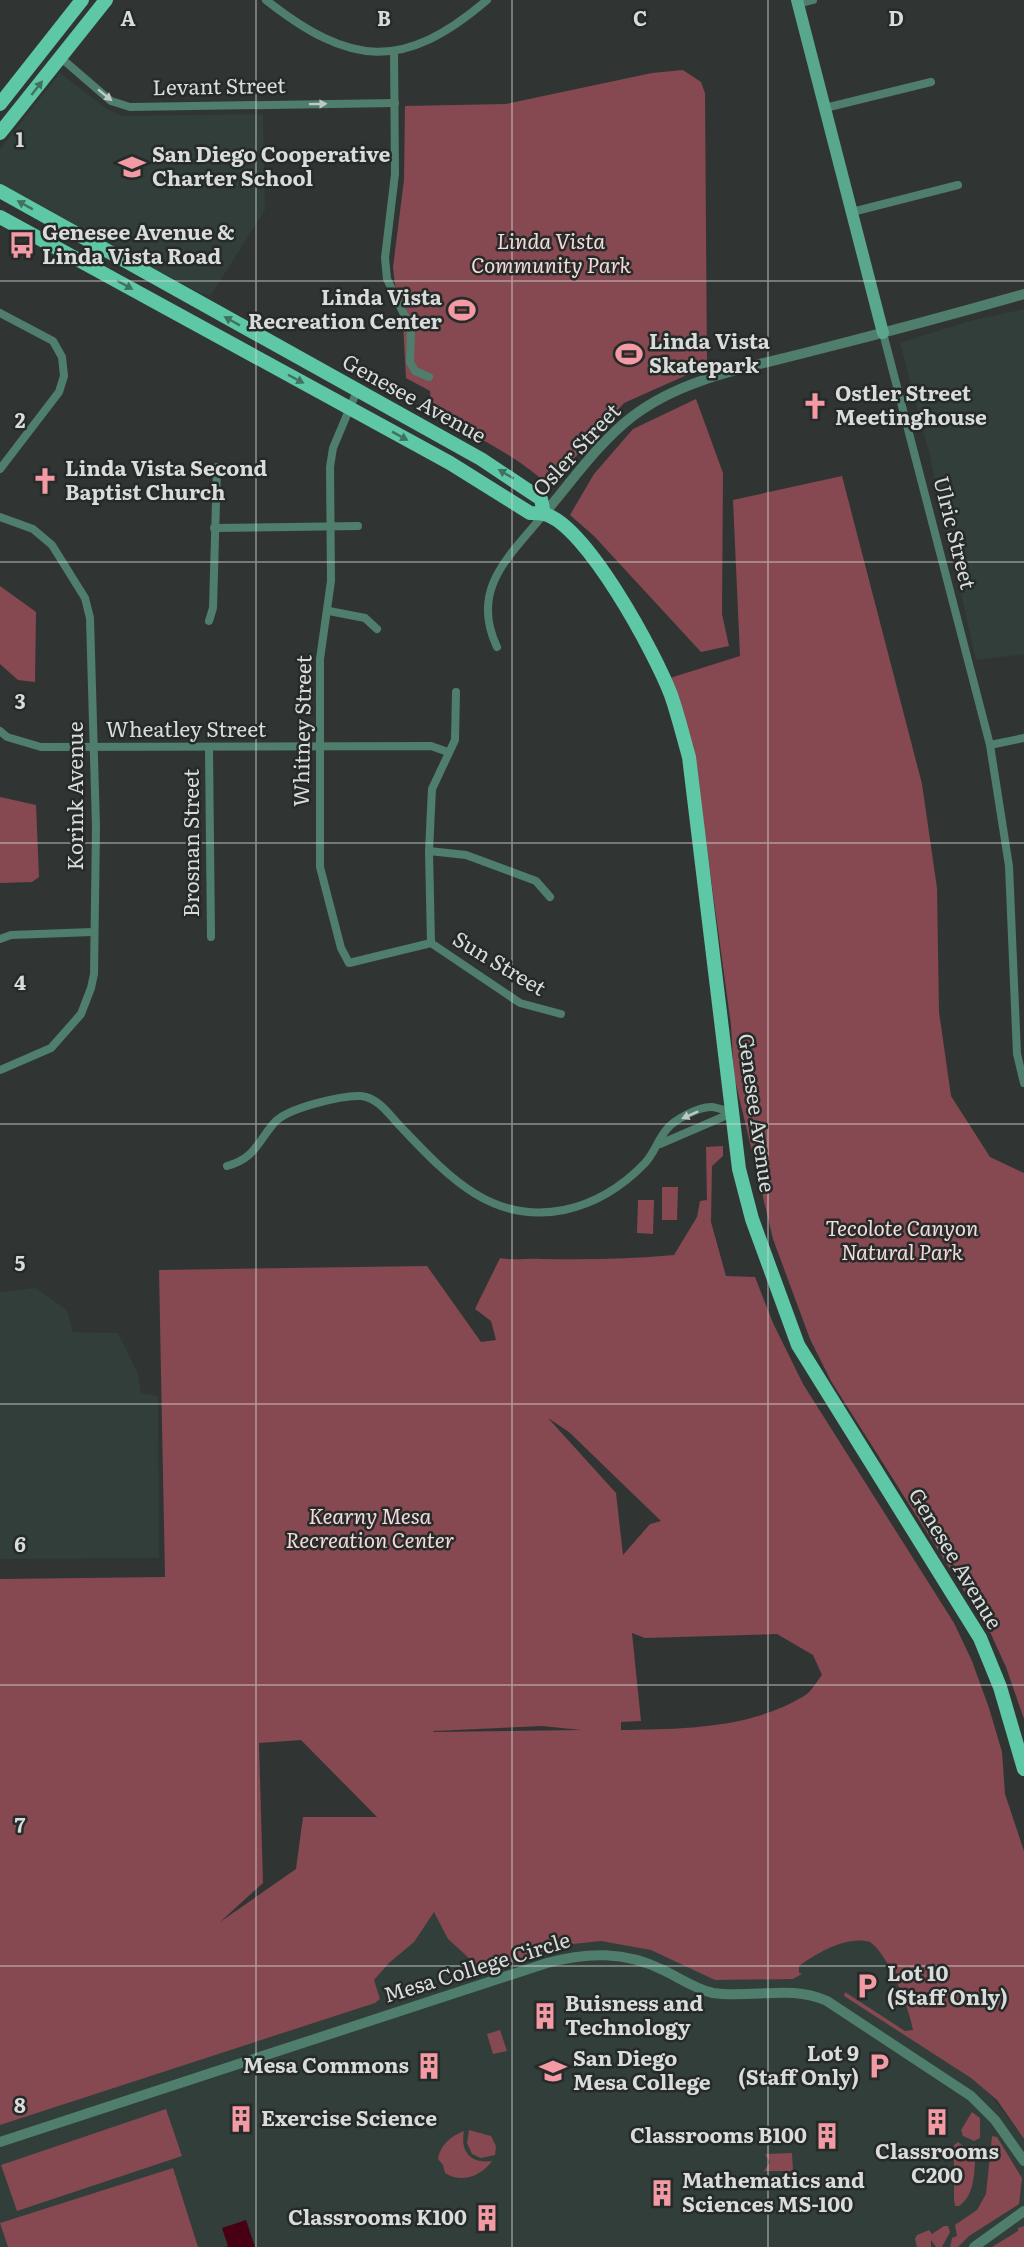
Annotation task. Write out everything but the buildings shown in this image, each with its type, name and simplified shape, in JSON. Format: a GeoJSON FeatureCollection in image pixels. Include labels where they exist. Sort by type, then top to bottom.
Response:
{"type":"FeatureCollection","features":[{"type":"Feature","properties":{"kind":"main road"},"geometry":{"type":"LineString","coordinates":[[0,104],[82,0]]}},
{"type":"Feature","properties":{"kind":"main road"},"geometry":{"type":"LineString","coordinates":[[0,134],[106,0]]}},
{"type":"Feature","properties":{"kind":"main road","name":"Ulric Street"},"geometry":{"type":"LineString","coordinates":[[797,2],[883,333]]}},
{"type":"Feature","properties":{"kind":"main road","name":"Genesee Avenue"},"geometry":{"type":"LineString","coordinates":[[0,191],[523,485],[541,499],[544,514]]}},
{"type":"Feature","properties":{"kind":"main road","name":"Genesee Avenue"},"geometry":{"type":"LineString","coordinates":[[0,217],[450,463],[530,513],[544,514],[572,535],[603,571],[643,636],[671,695],[689,757],[739,1169],[752,1219],[798,1345],[980,1638],[1000,1687],[1024,1769]]}},
{"type":"Feature","properties":{"kind":"street"},"geometry":{"type":"LineString","coordinates":[[266,0],[321,39],[358,50],[394,51],[414,47],[441,34],[462,22],[487,0]]}},
{"type":"Feature","properties":{"kind":"street"},"geometry":{"type":"LineString","coordinates":[[797,2],[813,0]]}},
{"type":"Feature","properties":{"kind":"street"},"geometry":{"type":"LineString","coordinates":[[394,51],[395,174],[385,246],[387,279],[411,329],[410,362],[415,371],[429,377]]}},
{"type":"Feature","properties":{"kind":"street","name":"Levant Street"},"geometry":{"type":"LineString","coordinates":[[61,58],[111,101],[130,107],[395,103]]}},
{"type":"Feature","properties":{"kind":"street"},"geometry":{"type":"LineString","coordinates":[[825,108],[931,82]]}},
{"type":"Feature","properties":{"kind":"street"},"geometry":{"type":"LineString","coordinates":[[852,212],[958,184]]}},
{"type":"Feature","properties":{"kind":"street","name":"Osler Street"},"geometry":{"type":"LineString","coordinates":[[497,647],[490,631],[489,601],[496,574],[505,557],[619,427],[663,398],[716,376],[1024,294]]}},
{"type":"Feature","properties":{"kind":"street"},"geometry":{"type":"LineString","coordinates":[[0,313],[52,341],[62,357],[64,375],[59,392],[0,469]]}},
{"type":"Feature","properties":{"kind":"street","name":"Ulric Street"},"geometry":{"type":"LineString","coordinates":[[883,333],[990,745],[1009,866],[1017,1054],[1024,1083]]}},
{"type":"Feature","properties":{"kind":"street","name":"Whitney Street"},"geometry":{"type":"LineString","coordinates":[[349,963],[341,948],[320,867],[320,659],[329,611],[330,467],[333,448],[357,391]]}},
{"type":"Feature","properties":{"kind":"street"},"geometry":{"type":"LineString","coordinates":[[209,621],[213,608],[217,467]]}},
{"type":"Feature","properties":{"kind":"street","name":"Korink Avenue"},"geometry":{"type":"LineString","coordinates":[[0,517],[44,536],[85,598],[90,618],[95,749],[94,974],[81,1014],[51,1048],[0,1070]]}},
{"type":"Feature","properties":{"kind":"street"},"geometry":{"type":"LineString","coordinates":[[214,528],[358,526]]}},
{"type":"Feature","properties":{"kind":"street"},"geometry":{"type":"LineString","coordinates":[[329,611],[365,618],[377,629]]}},
{"type":"Feature","properties":{"kind":"street"},"geometry":{"type":"LineString","coordinates":[[430,943],[429,851],[432,789],[455,740],[456,693]]}},
{"type":"Feature","properties":{"kind":"street","name":"Wheatley Street"},"geometry":{"type":"LineString","coordinates":[[0,731],[7,737],[27,745],[95,749],[431,746],[448,753]]}},
{"type":"Feature","properties":{"kind":"street"},"geometry":{"type":"LineString","coordinates":[[990,745],[1024,738]]}},
{"type":"Feature","properties":{"kind":"street","name":"Brosnan Street"},"geometry":{"type":"LineString","coordinates":[[209,749],[211,937]]}},
{"type":"Feature","properties":{"kind":"street"},"geometry":{"type":"LineString","coordinates":[[429,851],[466,855],[536,881],[550,897]]}},
{"type":"Feature","properties":{"kind":"street"},"geometry":{"type":"LineString","coordinates":[[0,939],[10,934],[93,933]]}},
{"type":"Feature","properties":{"kind":"street","name":"Sun Street"},"geometry":{"type":"LineString","coordinates":[[349,963],[430,943],[520,1003],[561,1014]]}},
{"type":"Feature","properties":{"kind":"street"},"geometry":{"type":"LineString","coordinates":[[227,1166],[247,1159],[276,1122],[292,1110],[360,1096],[376,1100],[439,1166],[465,1189],[489,1202],[525,1211],[562,1210],[598,1199],[616,1190],[632,1176],[660,1144],[666,1129],[687,1115],[710,1107],[732,1113]]}},
{"type":"Feature","properties":{"kind":"street"},"geometry":{"type":"LineString","coordinates":[[660,1144],[732,1113]]}},
{"type":"Feature","properties":{"kind":"street","name":"Mesa College Circle"},"geometry":{"type":"LineString","coordinates":[[0,2142],[547,1963],[578,1956],[606,1954],[652,1964],[697,1988],[713,1993],[802,1993],[827,2001],[971,2096],[995,2120],[1024,2161]]}},
{"type":"Feature","properties":{"kind":"street"},"geometry":{"type":"LineString","coordinates":[[974,2247],[1024,2211]]}},
{"type":"Feature","properties":{"kind":"shaded area","name":"San Diego Cooperative Charter School"},"geometry":{"type":"Polygon","coordinates":[[[60,73],[107,109],[122,116],[263,114],[265,210],[211,295],[202,294],[0,186],[0,149],[60,73]]]}},
{"type":"Feature","properties":{"kind":"shaded area"},"geometry":{"type":"Polygon","coordinates":[[[1024,309],[1024,654],[976,660],[929,452],[900,343],[966,322],[1024,309]]]}},
{"type":"Feature","properties":{"kind":"shaded area"},"geometry":{"type":"Polygon","coordinates":[[[35,1288],[67,1310],[73,1332],[118,1333],[138,1374],[141,1393],[158,1396],[159,1558],[0,1559],[0,1292],[35,1288]]]}},
{"type":"Feature","properties":{"kind":"shaded area","name":"San Diego Mesa College"},"geometry":{"type":"Polygon","coordinates":[[[430,1906],[580,1940],[612,1940],[804,1955],[855,1934],[871,1937],[1024,2139],[1024,2229],[999,2247],[0,2247],[0,2117],[430,1906]]]}},
{"type":"Feature","properties":{"kind":"shaded area"},"geometry":{"type":"Polygon","coordinates":[[[246,2220],[255,2247],[225,2247],[228,2246],[222,2228],[246,2220]]]}},
{"type":"Feature","properties":{"kind":"green space","name":"Linda Vista Community Park"},"geometry":{"type":"Polygon","coordinates":[[[683,70],[701,82],[705,93],[707,366],[624,403],[549,486],[508,455],[432,412],[430,391],[406,378],[403,324],[406,309],[395,285],[393,267],[404,180],[405,106],[506,104],[652,73],[683,70]]]}},
{"type":"Feature","properties":{"kind":"green space"},"geometry":{"type":"Polygon","coordinates":[[[696,399],[723,473],[722,614],[729,646],[701,652],[594,536],[570,515],[594,474],[633,429],[696,399]]]}},
{"type":"Feature","properties":{"kind":"green space","name":"Tecolote Canyon Natural Park"},"geometry":{"type":"Polygon","coordinates":[[[842,476],[922,784],[937,888],[939,1012],[951,1096],[990,1157],[1024,1173],[1024,1719],[1006,1667],[990,1632],[831,1381],[810,1339],[773,1239],[734,1076],[731,1025],[696,769],[670,678],[740,656],[733,500],[842,476]]]}},
{"type":"Feature","properties":{"kind":"green space"},"geometry":{"type":"Polygon","coordinates":[[[0,586],[36,612],[35,682],[18,680],[0,664],[0,586]]]}},
{"type":"Feature","properties":{"kind":"green space"},"geometry":{"type":"Polygon","coordinates":[[[0,797],[36,805],[39,877],[32,882],[0,883],[0,797]]]}},
{"type":"Feature","properties":{"kind":"green space","name":"Kearny Mesa Recreation Center"},"geometry":{"type":"Polygon","coordinates":[[[723,1146],[723,1156],[712,1166],[711,1222],[726,1276],[755,1277],[773,1323],[803,1384],[954,1623],[972,1661],[989,1708],[1002,1752],[1005,1794],[1024,1851],[1024,2139],[997,2100],[971,2078],[844,1996],[845,1992],[905,2031],[913,2030],[903,1996],[891,1970],[870,1942],[861,1940],[833,1946],[799,1966],[799,1973],[802,1974],[793,1979],[715,1980],[651,1950],[601,1941],[564,1945],[473,1974],[467,1965],[471,1960],[448,1939],[434,1912],[414,1942],[389,1963],[374,1980],[380,1999],[375,2003],[0,2125],[0,1579],[165,1577],[159,1270],[427,1266],[481,1342],[496,1340],[491,1321],[475,1309],[500,1258],[592,1259],[674,1255],[697,1217],[700,1201],[707,1200],[706,1147],[723,1146]],[[548,1418],[616,1493],[623,1555],[650,1524],[661,1521],[569,1432],[548,1418]],[[632,1633],[641,1721],[621,1722],[621,1730],[691,1728],[738,1721],[783,1707],[804,1696],[822,1675],[813,1655],[777,1634],[645,1638],[632,1633]],[[542,1726],[433,1732],[581,1730],[542,1726]],[[301,1740],[259,1743],[263,1883],[220,1922],[296,1869],[303,1817],[377,1817],[301,1740]]]}},
{"type":"Feature","properties":{"kind":"green space"},"geometry":{"type":"Polygon","coordinates":[[[662,1187],[678,1187],[677,1220],[662,1220],[662,1187]]]}},
{"type":"Feature","properties":{"kind":"green space"},"geometry":{"type":"Polygon","coordinates":[[[638,1200],[654,1200],[653,1234],[637,1233],[638,1200]]]}},
{"type":"Feature","properties":{"kind":"green space"},"geometry":{"type":"Polygon","coordinates":[[[500,2030],[507,2051],[493,2054],[487,2034],[500,2030]]]}},
{"type":"Feature","properties":{"kind":"green space"},"geometry":{"type":"Polygon","coordinates":[[[166,2109],[182,2156],[17,2211],[1,2165],[166,2109]]]}},
{"type":"Feature","properties":{"kind":"green space"},"geometry":{"type":"Polygon","coordinates":[[[972,2112],[980,2118],[980,2138],[974,2141],[963,2136],[961,2130],[972,2112]]]}},
{"type":"Feature","properties":{"kind":"green space"},"geometry":{"type":"Polygon","coordinates":[[[469,2130],[491,2136],[496,2146],[495,2155],[481,2158],[472,2154],[467,2143],[469,2130]]]}},
{"type":"Feature","properties":{"kind":"green space"},"geometry":{"type":"Polygon","coordinates":[[[464,2131],[464,2145],[469,2155],[478,2161],[492,2161],[482,2171],[471,2177],[458,2178],[445,2173],[438,2159],[441,2149],[447,2142],[464,2131]]]}},
{"type":"Feature","properties":{"kind":"green space"},"geometry":{"type":"Polygon","coordinates":[[[992,2136],[997,2137],[1022,2178],[1019,2204],[969,2236],[958,2247],[950,2247],[952,2238],[957,2236],[955,2225],[977,2210],[986,2194],[992,2136]]]}},
{"type":"Feature","properties":{"kind":"green space"},"geometry":{"type":"Polygon","coordinates":[[[958,2142],[969,2150],[971,2145],[976,2146],[972,2187],[965,2201],[955,2206],[954,2145],[958,2142]]]}},
{"type":"Feature","properties":{"kind":"green space"},"geometry":{"type":"Polygon","coordinates":[[[792,2153],[793,2171],[764,2171],[770,2162],[765,2154],[792,2153]]]}},
{"type":"Feature","properties":{"kind":"green space"},"geometry":{"type":"Polygon","coordinates":[[[173,2168],[198,2247],[8,2247],[0,2223],[173,2168]]]}},
{"type":"Feature","properties":{"kind":"green space"},"geometry":{"type":"Polygon","coordinates":[[[948,2226],[950,2232],[942,2247],[936,2247],[931,2240],[931,2247],[917,2247],[915,2239],[917,2235],[929,2230],[932,2234],[948,2226]]]}},
{"type":"Feature","properties":{"kind":"green space"},"geometry":{"type":"Polygon","coordinates":[[[1024,2226],[1024,2247],[992,2247],[1018,2231],[1018,2228],[1024,2226]]]}},
{"type":"Feature","properties":{"kind":"place","name":"San Diego Cooperative Charter School"},"geometry":{"type":"Point","coordinates":[132,167]}},
{"type":"Feature","properties":{"kind":"place","name":"Genesee Avenue & Linda Vista Road"},"geometry":{"type":"Point","coordinates":[22,245]}},
{"type":"Feature","properties":{"kind":"place","name":"Linda Vista Recreation Center"},"geometry":{"type":"Point","coordinates":[462,310]}},
{"type":"Feature","properties":{"kind":"place","name":"Linda Vista Skatepark"},"geometry":{"type":"Point","coordinates":[629,354]}},
{"type":"Feature","properties":{"kind":"place","name":"Ostler Street Meetinghouse"},"geometry":{"type":"Point","coordinates":[815,406]}},
{"type":"Feature","properties":{"kind":"place","name":"Linda Vista Second Baptist Church"},"geometry":{"type":"Point","coordinates":[45,481]}},
{"type":"Feature","properties":{"kind":"place","name":"Lot 10 (Staff Only)"},"geometry":{"type":"Point","coordinates":[867,1986]}},
{"type":"Feature","properties":{"kind":"place","name":"Buisness and Technology"},"geometry":{"type":"Point","coordinates":[545,2016]}},
{"type":"Feature","properties":{"kind":"place","name":"Mesa Commons"},"geometry":{"type":"Point","coordinates":[429,2066]}},
{"type":"Feature","properties":{"kind":"place","name":"Lot 9 (Staff Only)"},"geometry":{"type":"Point","coordinates":[879,2066]}},
{"type":"Feature","properties":{"kind":"place","name":"San Diego Mesa College"},"geometry":{"type":"Point","coordinates":[553,2071]}},
{"type":"Feature","properties":{"kind":"place","name":"Exercise Science"},"geometry":{"type":"Point","coordinates":[241,2119]}},
{"type":"Feature","properties":{"kind":"place","name":"Classrooms C200"},"geometry":{"type":"Point","coordinates":[937,2122]}},
{"type":"Feature","properties":{"kind":"place","name":"Classrooms B100"},"geometry":{"type":"Point","coordinates":[827,2136]}},
{"type":"Feature","properties":{"kind":"place","name":"Mathematics and Sciences MS-100"},"geometry":{"type":"Point","coordinates":[662,2193]}},
{"type":"Feature","properties":{"kind":"place","name":"Classrooms K100"},"geometry":{"type":"Point","coordinates":[487,2218]}}]}
